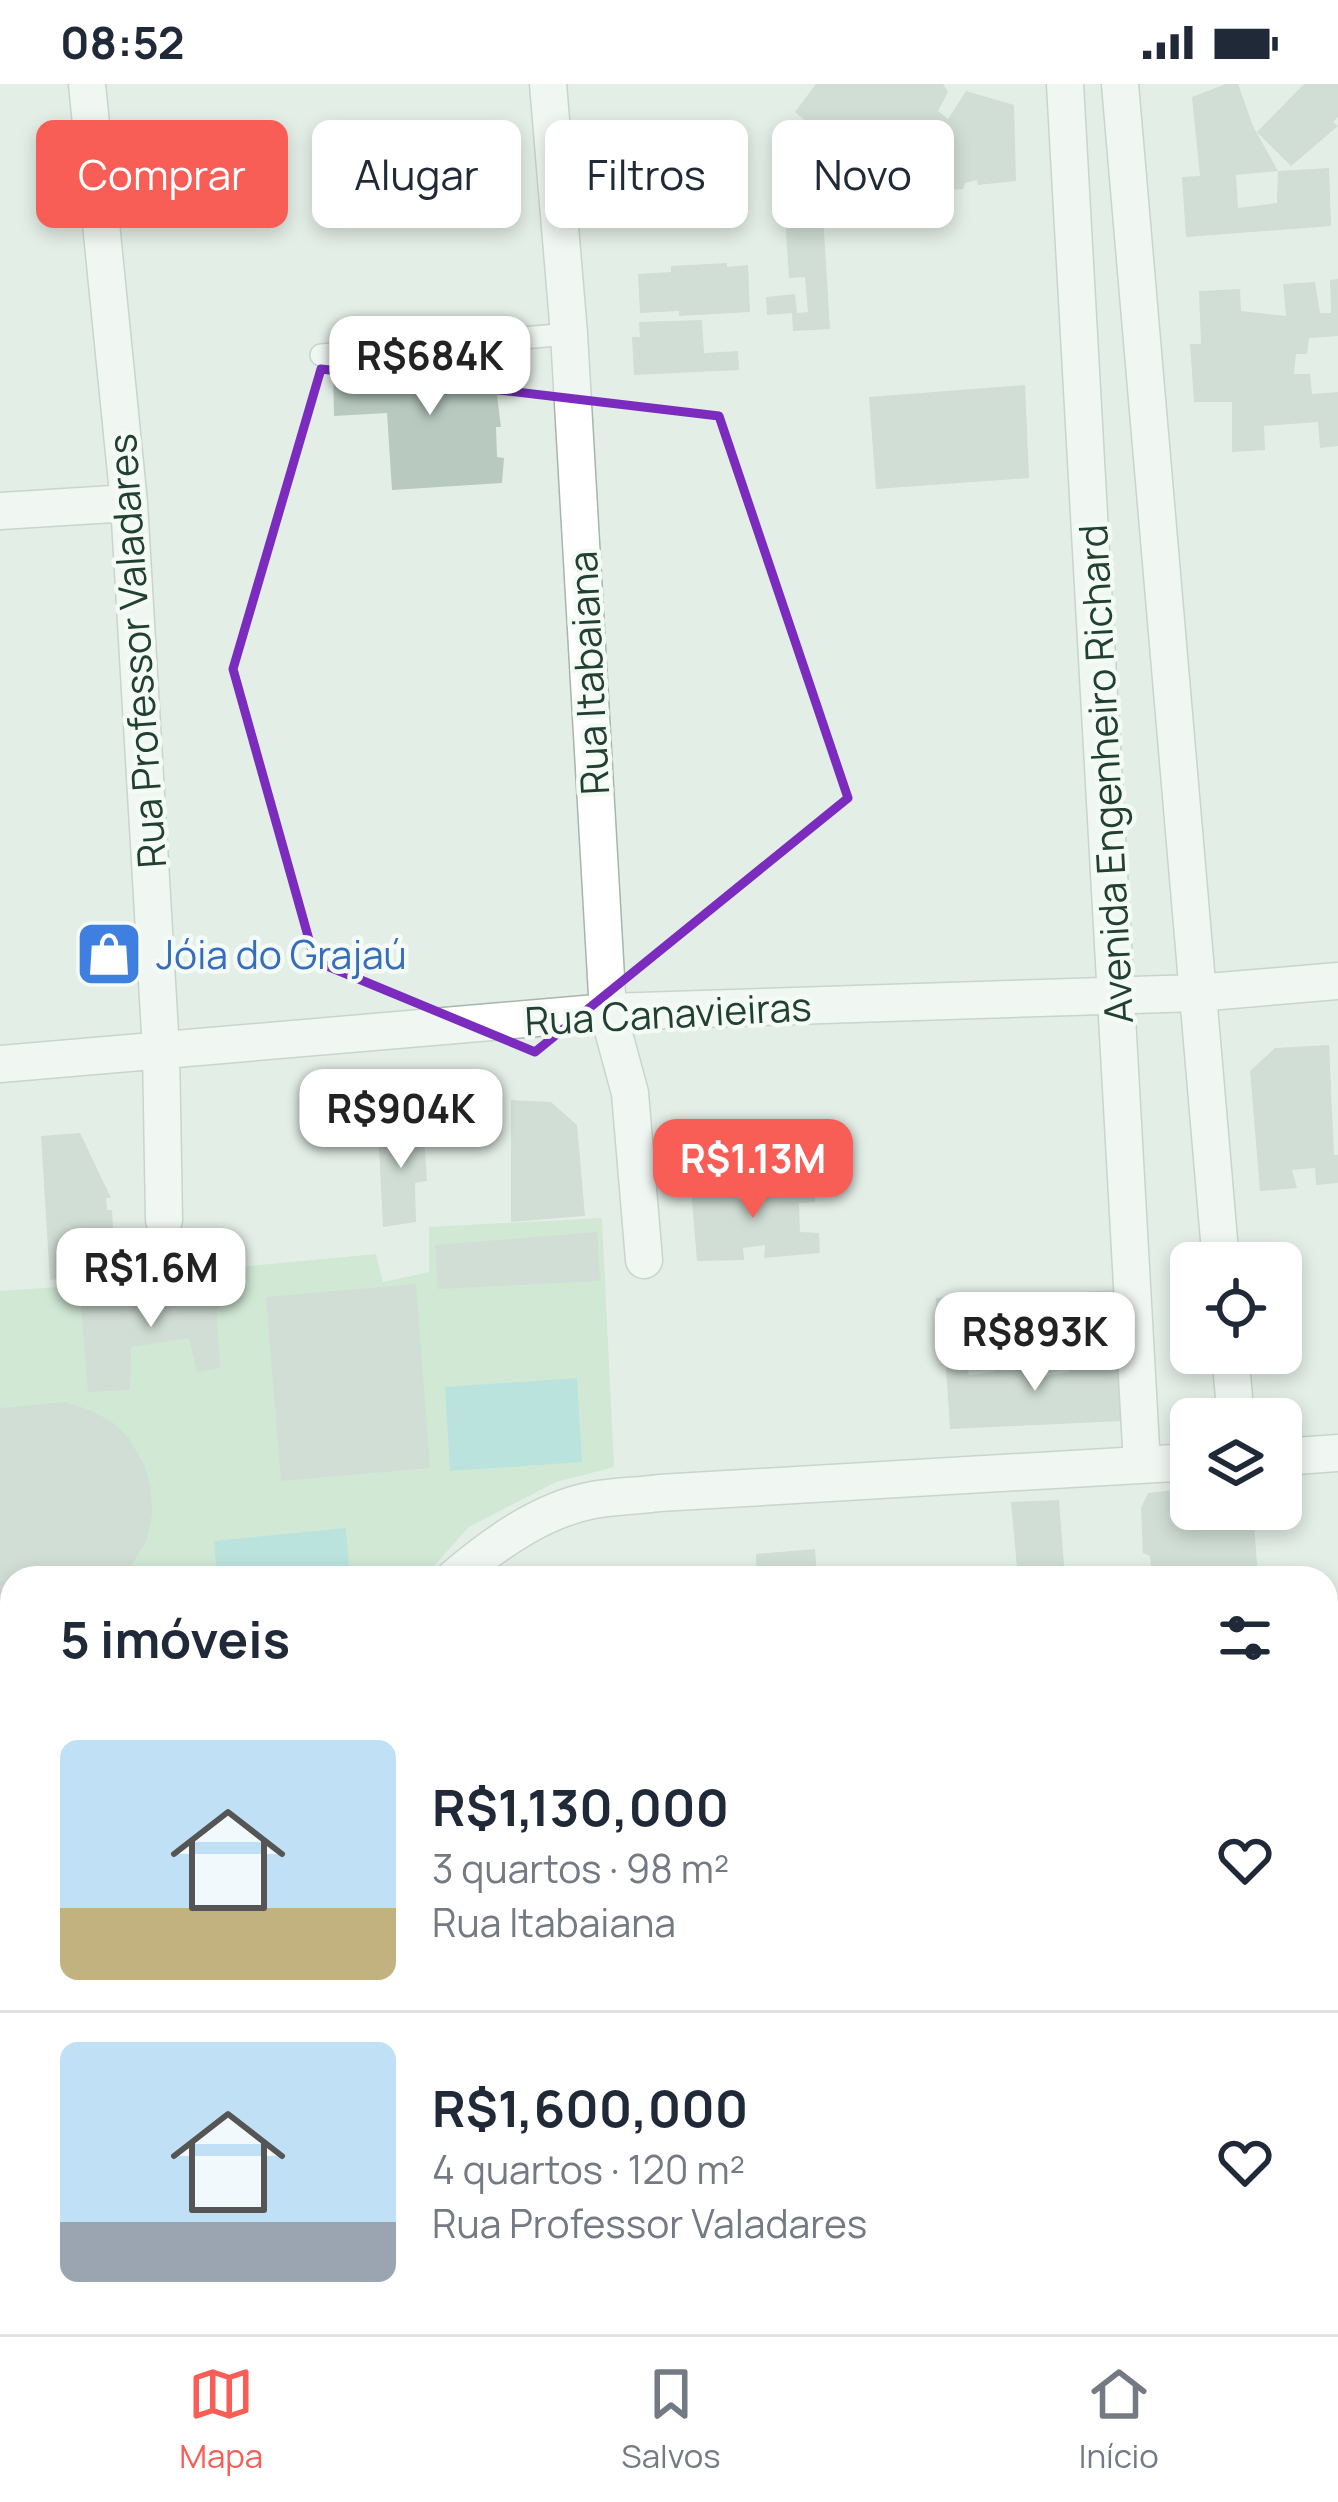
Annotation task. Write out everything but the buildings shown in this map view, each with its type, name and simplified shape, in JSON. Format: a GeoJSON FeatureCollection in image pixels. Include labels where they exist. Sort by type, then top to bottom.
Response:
{"type":"FeatureCollection","features":[{"type":"Feature","properties":{"kind":"street","name":"Rua Professor Valadares"},"geometry":{"type":"LineString","coordinates":[[87,84],[129,503],[160,1050],[164,1220]]}},
{"type":"Feature","properties":{"kind":"street","name":"Rua Itabaiana"},"geometry":{"type":"LineString","coordinates":[[548,84],[568,334],[608,1012],[630,1093],[644,1260]]}},
{"type":"Feature","properties":{"kind":"street","name":"Avenida Engenheiro Richard"},"geometry":{"type":"LineString","coordinates":[[1065,84],[1142,1465]]}},
{"type":"Feature","properties":{"kind":"street","name":"Avenida Engenheiro Richard"},"geometry":{"type":"LineString","coordinates":[[1120,84],[1220,1242]]}},
{"type":"Feature","properties":{"kind":"street"},"geometry":{"type":"LineString","coordinates":[[0,512],[129,503]]}},
{"type":"Feature","properties":{"kind":"street","name":"Rua Canavieiras"},"geometry":{"type":"LineString","coordinates":[[0,1064],[608,1012],[1196,993],[1338,981]]}},
{"type":"Feature","properties":{"kind":"street"},"geometry":{"type":"LineString","coordinates":[[1302,1456],[1338,1453]]}},
{"type":"Feature","properties":{"kind":"street"},"geometry":{"type":"LineString","coordinates":[[468,1566],[528,1524],[590,1500],[1170,1463]]}},
{"type":"Feature","properties":{"kind":"lane"},"geometry":{"type":"LineString","coordinates":[[321,355],[568,334]]}},
{"type":"Feature","properties":{"kind":"highlighted area"},"geometry":{"type":"Polygon","coordinates":[[[321,369],[719,416],[848,798],[535,1052],[315,961],[233,669],[321,369]]]}},
{"type":"Feature","properties":{"kind":"green space"},"geometry":{"type":"Polygon","coordinates":[[[602,1218],[614,1467],[556,1482],[469,1527],[434,1566],[0,1566],[0,1291],[376,1254],[383,1282],[429,1272],[429,1227],[602,1218]]]}},
{"type":"Feature","properties":{"kind":"water"},"geometry":{"type":"Polygon","coordinates":[[[577,1378],[582,1462],[450,1471],[445,1387],[577,1378]]]}},
{"type":"Feature","properties":{"kind":"water"},"geometry":{"type":"Polygon","coordinates":[[[346,1528],[349,1566],[216,1566],[214,1541],[346,1528]]]}},
{"type":"Feature","properties":{"kind":"place","name":"Jóia do Grajaú"},"geometry":{"type":"Point","coordinates":[109,954]}}]}
